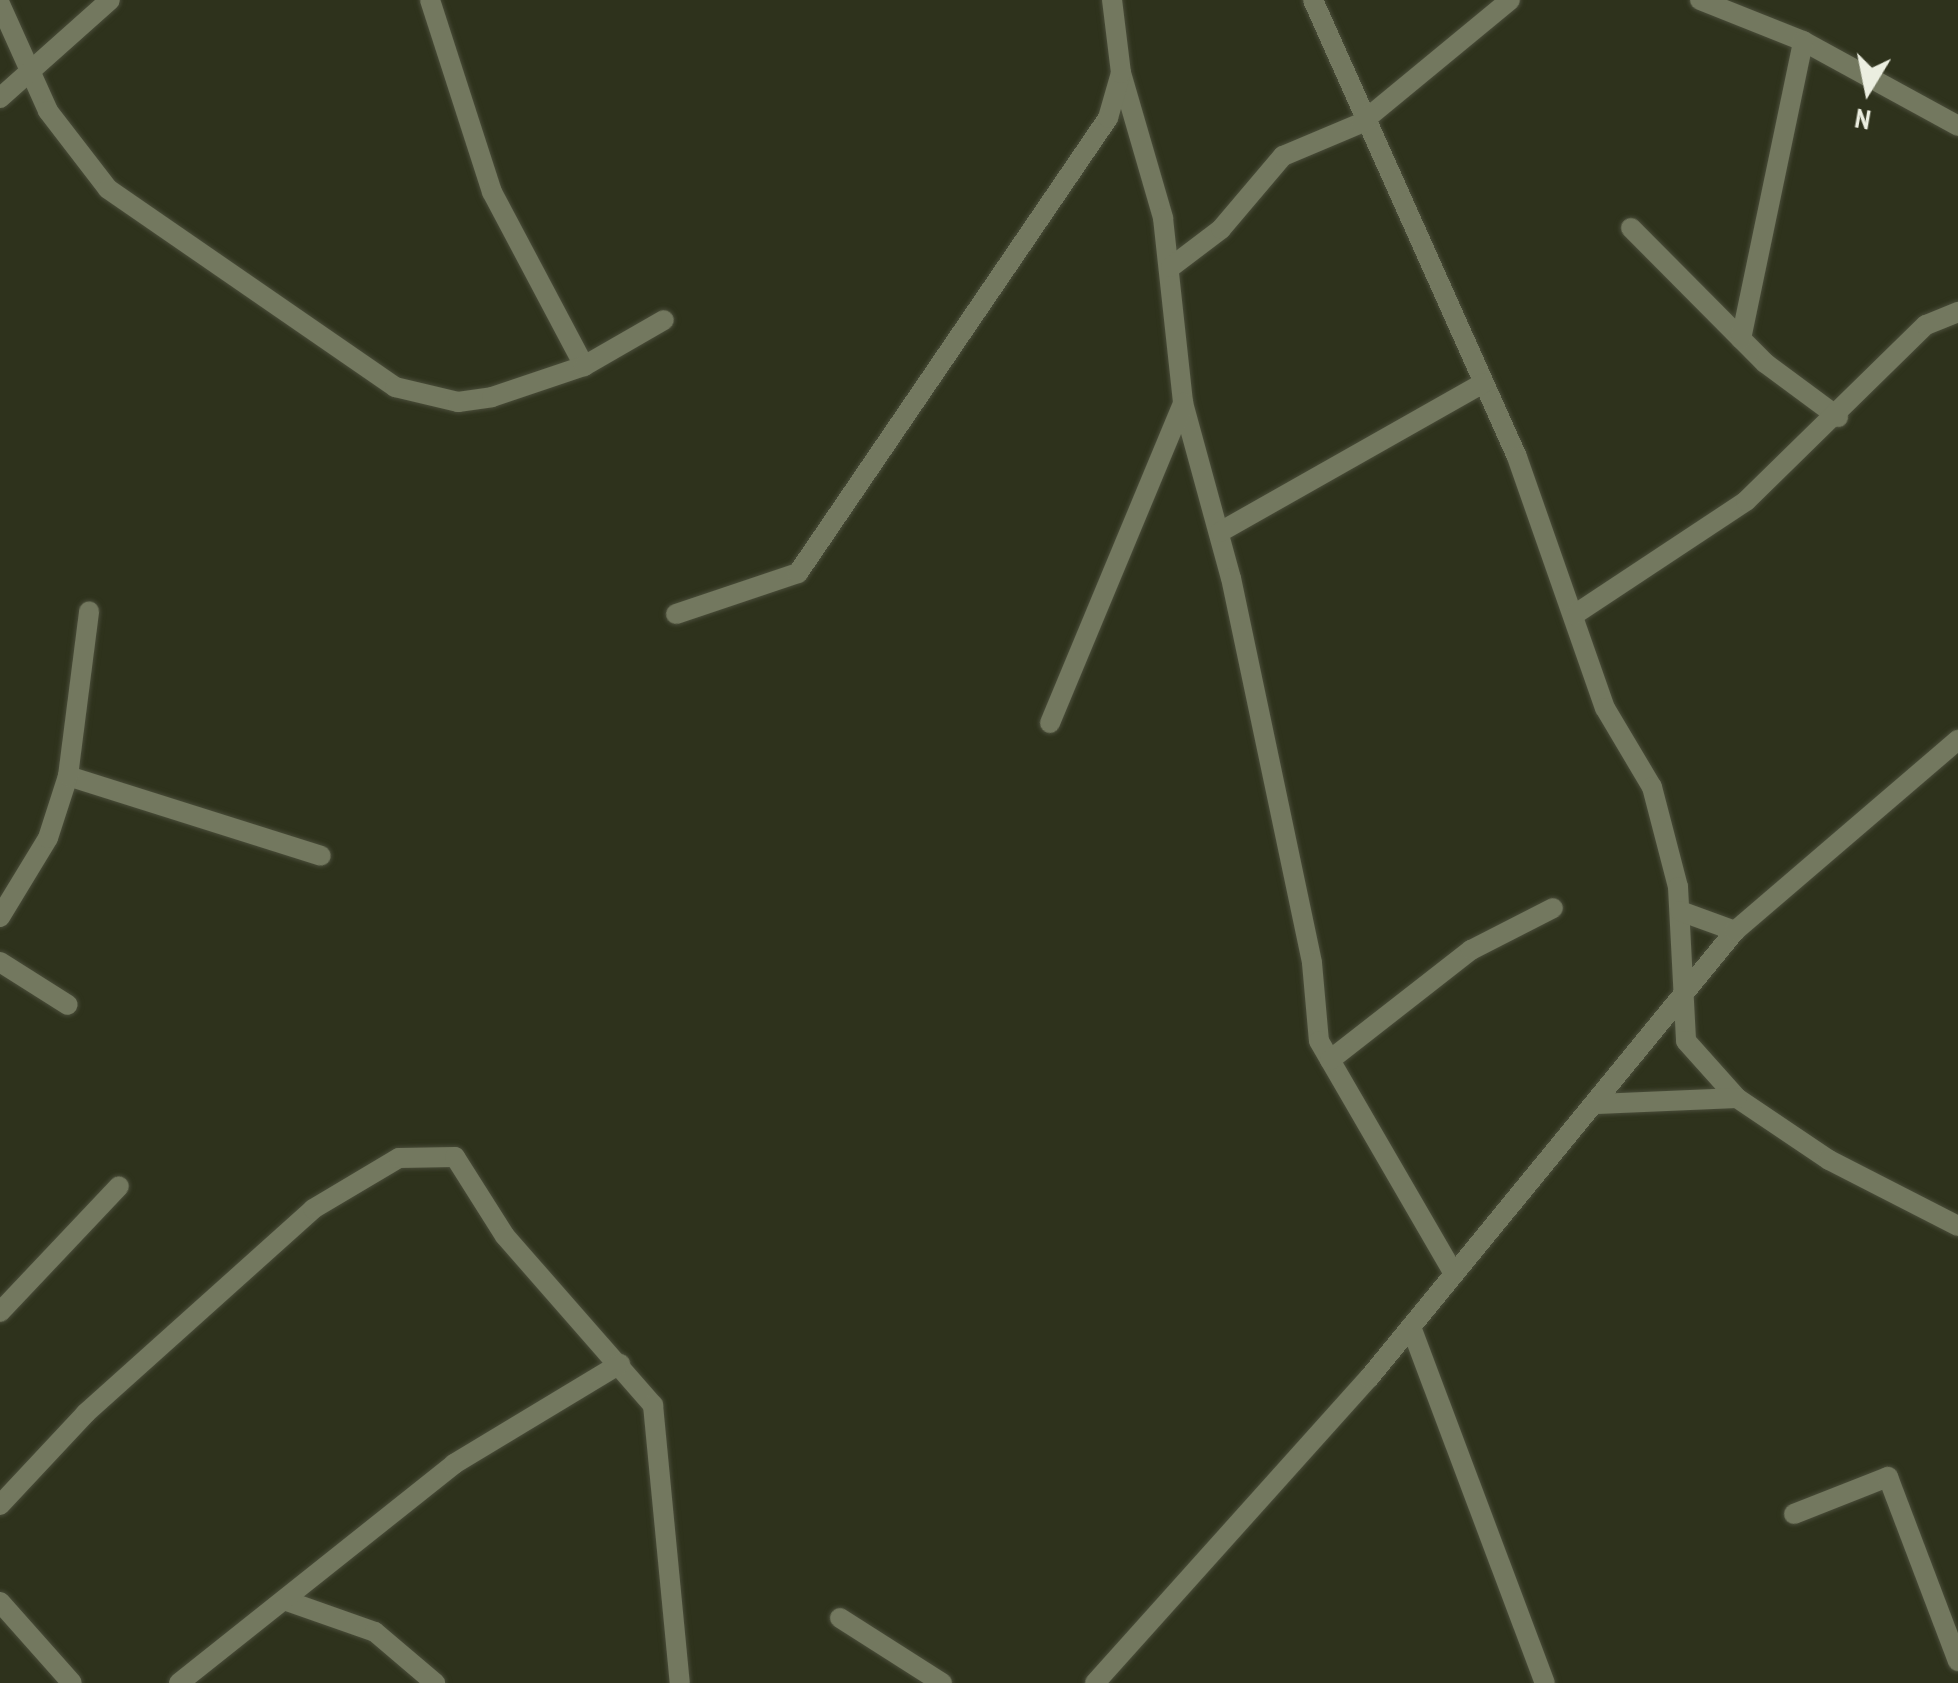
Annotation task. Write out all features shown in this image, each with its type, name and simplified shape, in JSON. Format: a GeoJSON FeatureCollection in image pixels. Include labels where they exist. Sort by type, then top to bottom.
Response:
{"type":"FeatureCollection","features":[{"type":"Feature","properties":{"kind":"street"},"geometry":{"type":"LineString","coordinates":[[0,98],[110,0]]}},
{"type":"Feature","properties":{"kind":"street"},"geometry":{"type":"LineString","coordinates":[[430,0],[492,192],[584,366]]}},
{"type":"Feature","properties":{"kind":"street"},"geometry":{"type":"LineString","coordinates":[[1112,0],[1121,73],[1140,116],[1171,267],[1183,404],[1220,532],[1312,964],[1313,1015],[1330,1060],[1454,1274]]}},
{"type":"Feature","properties":{"kind":"street"},"geometry":{"type":"LineString","coordinates":[[1314,0],[1361,123],[1483,383],[1574,615],[1604,708],[1652,787],[1680,911],[1686,1041],[1737,1098],[1830,1160],[1958,1226]]}},
{"type":"Feature","properties":{"kind":"street"},"geometry":{"type":"LineString","coordinates":[[1171,267],[1222,229],[1283,156],[1361,123],[1510,0]]}},
{"type":"Feature","properties":{"kind":"street"},"geometry":{"type":"LineString","coordinates":[[1700,0],[1804,41],[1958,126]]}},
{"type":"Feature","properties":{"kind":"street"},"geometry":{"type":"LineString","coordinates":[[0,4],[70,146],[108,189],[395,387],[458,402],[584,366],[664,320]]}},
{"type":"Feature","properties":{"kind":"street"},"geometry":{"type":"LineString","coordinates":[[1741,339],[1804,41]]}},
{"type":"Feature","properties":{"kind":"street"},"geometry":{"type":"LineString","coordinates":[[676,614],[798,573],[1108,118],[1121,73]]}},
{"type":"Feature","properties":{"kind":"street"},"geometry":{"type":"LineString","coordinates":[[1630,228],[1741,339],[1838,416]]}},
{"type":"Feature","properties":{"kind":"street"},"geometry":{"type":"LineString","coordinates":[[1574,615],[1692,541],[1838,416],[1926,325],[1958,312]]}},
{"type":"Feature","properties":{"kind":"street"},"geometry":{"type":"LineString","coordinates":[[1220,532],[1483,383]]}},
{"type":"Feature","properties":{"kind":"street"},"geometry":{"type":"LineString","coordinates":[[1050,723],[1183,404]]}},
{"type":"Feature","properties":{"kind":"street"},"geometry":{"type":"LineString","coordinates":[[0,917],[48,838],[68,776],[89,611]]}},
{"type":"Feature","properties":{"kind":"street"},"geometry":{"type":"LineString","coordinates":[[1096,1683],[1411,1326],[1597,1104],[1734,931],[1958,740]]}},
{"type":"Feature","properties":{"kind":"street"},"geometry":{"type":"LineString","coordinates":[[68,776],[322,856]]}},
{"type":"Feature","properties":{"kind":"street"},"geometry":{"type":"LineString","coordinates":[[1330,1060],[1471,950],[1553,908]]}},
{"type":"Feature","properties":{"kind":"street"},"geometry":{"type":"LineString","coordinates":[[1680,911],[1734,931]]}},
{"type":"Feature","properties":{"kind":"street"},"geometry":{"type":"LineString","coordinates":[[0,962],[68,1005]]}},
{"type":"Feature","properties":{"kind":"street"},"geometry":{"type":"LineString","coordinates":[[1597,1104],[1737,1098]]}},
{"type":"Feature","properties":{"kind":"street"},"geometry":{"type":"LineString","coordinates":[[0,1505],[86,1412],[313,1208],[400,1158],[455,1157],[506,1236],[653,1405],[680,1683]]}},
{"type":"Feature","properties":{"kind":"street"},"geometry":{"type":"LineString","coordinates":[[0,1312],[119,1186]]}},
{"type":"Feature","properties":{"kind":"street"},"geometry":{"type":"LineString","coordinates":[[1411,1326],[1545,1683]]}},
{"type":"Feature","properties":{"kind":"street"},"geometry":{"type":"LineString","coordinates":[[179,1683],[287,1601],[454,1464],[620,1364]]}},
{"type":"Feature","properties":{"kind":"street"},"geometry":{"type":"LineString","coordinates":[[1794,1514],[1888,1478],[1958,1662]]}},
{"type":"Feature","properties":{"kind":"street"},"geometry":{"type":"LineString","coordinates":[[287,1601],[375,1632],[435,1683]]}},
{"type":"Feature","properties":{"kind":"street"},"geometry":{"type":"LineString","coordinates":[[0,1602],[72,1683]]}},
{"type":"Feature","properties":{"kind":"street"},"geometry":{"type":"LineString","coordinates":[[840,1618],[942,1683]]}}]}
